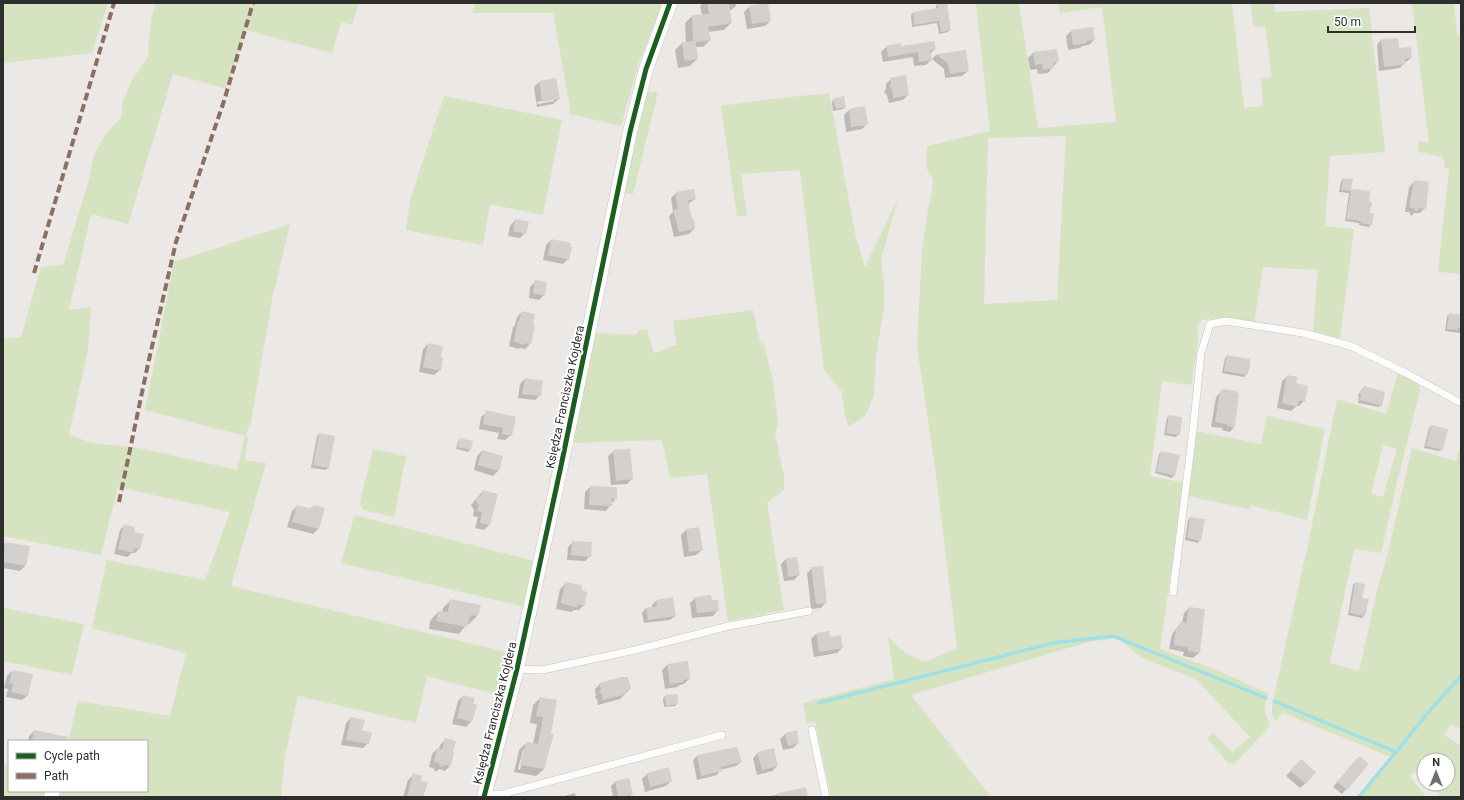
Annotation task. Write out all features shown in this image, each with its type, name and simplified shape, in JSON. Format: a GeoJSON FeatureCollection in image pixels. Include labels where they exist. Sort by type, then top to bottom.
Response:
{"type":"FeatureCollection","features":[{"type":"Feature","properties":{"kind":"street","name":"Księdza Franciszka Kojdera"},"geometry":{"type":"LineString","coordinates":[[484,796],[517,669],[563,458],[630,132],[646,69],[670,3]]}},
{"type":"Feature","properties":{"kind":"lane"},"geometry":{"type":"LineString","coordinates":[[1173,592],[1201,353],[1210,324],[1226,321],[1303,333],[1350,346],[1406,372],[1461,403]]}},
{"type":"Feature","properties":{"kind":"lane"},"geometry":{"type":"LineString","coordinates":[[517,669],[542,670],[627,652],[730,626],[810,611]]}},
{"type":"Feature","properties":{"kind":"lane"},"geometry":{"type":"LineString","coordinates":[[812,730],[826,797]]}},
{"type":"Feature","properties":{"kind":"lane"},"geometry":{"type":"LineString","coordinates":[[484,796],[503,794],[722,735]]}},
{"type":"Feature","properties":{"kind":"green space"},"geometry":{"type":"Polygon","coordinates":[[[3,3],[108,3],[92,53],[3,63],[3,3]]]}},
{"type":"Feature","properties":{"kind":"green space"},"geometry":{"type":"Polygon","coordinates":[[[156,3],[359,3],[352,25],[341,22],[332,53],[246,30],[227,89],[173,74],[128,224],[91,214],[69,310],[91,307],[88,350],[69,435],[92,443],[139,448],[237,470],[245,436],[248,436],[245,460],[266,463],[231,586],[514,654],[502,696],[427,676],[416,723],[298,696],[285,756],[281,797],[54,797],[56,792],[148,792],[148,740],[68,740],[78,701],[170,716],[186,653],[92,628],[107,560],[205,580],[230,512],[118,487],[101,555],[3,536],[3,339],[21,337],[41,267],[63,265],[88,183],[94,155],[105,135],[122,116],[122,104],[131,82],[149,55],[148,47],[152,15],[156,3]]]}},
{"type":"Feature","properties":{"kind":"green space"},"geometry":{"type":"Polygon","coordinates":[[[475,3],[663,3],[638,65],[621,126],[569,114],[570,108],[553,13],[472,13],[475,3]]]}},
{"type":"Feature","properties":{"kind":"green space"},"geometry":{"type":"Polygon","coordinates":[[[976,3],[1019,3],[1038,128],[1116,122],[1102,7],[1060,13],[1058,3],[1232,3],[1244,108],[1263,106],[1261,79],[1272,77],[1265,26],[1254,27],[1250,3],[1274,3],[1275,12],[1369,8],[1385,152],[1330,156],[1325,226],[1354,229],[1340,339],[1313,332],[1318,270],[1263,267],[1254,323],[1217,318],[1202,320],[1197,327],[1198,342],[1191,385],[1162,381],[1150,476],[1184,483],[1160,649],[1219,671],[1269,694],[1265,702],[1265,706],[1270,726],[1234,764],[1228,763],[1207,738],[1213,733],[1232,752],[1250,737],[1196,679],[1142,658],[1117,638],[1088,642],[911,695],[991,797],[831,797],[815,722],[807,723],[803,703],[894,679],[888,637],[905,653],[925,662],[957,648],[936,474],[917,346],[922,250],[933,180],[926,167],[927,146],[990,131],[976,3]],[[1066,136],[988,138],[984,304],[1057,300],[1066,136]]]}},
{"type":"Feature","properties":{"kind":"green space"},"geometry":{"type":"Polygon","coordinates":[[[1412,3],[1454,3],[1457,35],[1461,36],[1461,274],[1438,272],[1449,169],[1445,168],[1443,157],[1418,152],[1419,142],[1429,142],[1412,3]]]}},
{"type":"Feature","properties":{"kind":"green space"},"geometry":{"type":"Polygon","coordinates":[[[658,92],[633,194],[622,193],[643,93],[658,92]]]}},
{"type":"Feature","properties":{"kind":"green space"},"geometry":{"type":"Polygon","coordinates":[[[829,93],[855,233],[865,267],[898,198],[881,259],[884,285],[884,307],[876,355],[874,395],[866,415],[849,427],[845,415],[841,390],[824,370],[800,170],[741,174],[747,216],[737,216],[721,106],[829,93]]]}},
{"type":"Feature","properties":{"kind":"green space"},"geometry":{"type":"Polygon","coordinates":[[[444,96],[562,120],[543,215],[490,204],[483,245],[406,230],[410,200],[444,96]]]}},
{"type":"Feature","properties":{"kind":"green space"},"geometry":{"type":"Polygon","coordinates":[[[290,224],[272,300],[251,422],[245,436],[145,410],[174,262],[290,224]]]}},
{"type":"Feature","properties":{"kind":"green space"},"geometry":{"type":"Polygon","coordinates":[[[753,310],[760,342],[764,344],[773,382],[778,424],[775,434],[784,476],[784,490],[767,503],[784,610],[728,621],[707,474],[670,478],[662,440],[570,443],[594,333],[636,335],[640,330],[647,330],[654,353],[677,345],[673,321],[753,310]]]}},
{"type":"Feature","properties":{"kind":"green space"},"geometry":{"type":"Polygon","coordinates":[[[1398,372],[1418,382],[1420,389],[1381,553],[1354,549],[1330,663],[1359,671],[1412,448],[1456,461],[1461,443],[1461,729],[1451,724],[1444,735],[1461,746],[1461,797],[1441,797],[1437,792],[1456,792],[1456,752],[1416,752],[1416,772],[1410,776],[1416,784],[1416,792],[1422,792],[1426,797],[1356,797],[1391,757],[1283,713],[1275,721],[1272,713],[1272,705],[1309,540],[1337,399],[1386,414],[1398,372]],[[1383,445],[1371,494],[1383,497],[1397,449],[1383,445]]]}},
{"type":"Feature","properties":{"kind":"green space"},"geometry":{"type":"Polygon","coordinates":[[[1267,416],[1325,429],[1307,520],[1250,505],[1249,509],[1188,496],[1196,431],[1261,444],[1267,416]]]}},
{"type":"Feature","properties":{"kind":"green space"},"geometry":{"type":"Polygon","coordinates":[[[373,449],[406,456],[394,517],[363,510],[360,502],[373,449]]]}},
{"type":"Feature","properties":{"kind":"green space"},"geometry":{"type":"Polygon","coordinates":[[[358,516],[531,560],[534,566],[525,607],[341,563],[354,517],[358,516]]]}},
{"type":"Feature","properties":{"kind":"green space"},"geometry":{"type":"Polygon","coordinates":[[[3,608],[84,624],[72,675],[3,661],[3,608]]]}},
{"type":"Feature","properties":{"kind":"green space"},"geometry":{"type":"Polygon","coordinates":[[[3,765],[8,766],[8,792],[48,792],[47,797],[3,797],[3,765]]]}},
{"type":"Feature","properties":{"kind":"building"},"geometry":{"type":"Polygon","coordinates":[[[707,3],[729,3],[732,23],[708,27],[711,40],[696,42],[698,59],[684,61],[682,42],[693,41],[692,15],[709,14],[707,3]]]}},
{"type":"Feature","properties":{"kind":"building"},"geometry":{"type":"Polygon","coordinates":[[[768,3],[771,21],[752,24],[749,6],[768,3]]]}},
{"type":"Feature","properties":{"kind":"building"},"geometry":{"type":"Polygon","coordinates":[[[938,3],[947,3],[951,30],[941,32],[939,21],[914,25],[913,12],[938,8],[938,3]]]}},
{"type":"Feature","properties":{"kind":"building"},"geometry":{"type":"Polygon","coordinates":[[[1093,27],[1095,40],[1073,45],[1071,30],[1093,27]]]}},
{"type":"Feature","properties":{"kind":"building"},"geometry":{"type":"Polygon","coordinates":[[[1398,38],[1399,48],[1411,47],[1412,58],[1405,59],[1405,64],[1384,67],[1381,39],[1398,38]]]}},
{"type":"Feature","properties":{"kind":"building"},"geometry":{"type":"Polygon","coordinates":[[[934,41],[936,49],[930,50],[932,60],[919,62],[918,52],[888,57],[886,46],[901,43],[901,46],[934,41]]]}},
{"type":"Feature","properties":{"kind":"building"},"geometry":{"type":"Polygon","coordinates":[[[1057,49],[1059,62],[1053,63],[1054,68],[1043,70],[1042,64],[1035,65],[1033,52],[1057,49]]]}},
{"type":"Feature","properties":{"kind":"building"},"geometry":{"type":"Polygon","coordinates":[[[966,50],[969,71],[950,74],[948,64],[936,54],[966,50]]]}},
{"type":"Feature","properties":{"kind":"building"},"geometry":{"type":"Polygon","coordinates":[[[906,75],[909,95],[893,98],[892,89],[889,86],[891,83],[890,78],[906,75]]]}},
{"type":"Feature","properties":{"kind":"building"},"geometry":{"type":"Polygon","coordinates":[[[556,78],[560,99],[542,102],[539,81],[556,78]]]}},
{"type":"Feature","properties":{"kind":"building"},"geometry":{"type":"Polygon","coordinates":[[[844,96],[846,107],[836,109],[833,99],[844,96]]]}},
{"type":"Feature","properties":{"kind":"building"},"geometry":{"type":"Polygon","coordinates":[[[865,106],[868,125],[851,127],[849,109],[865,106]]]}},
{"type":"Feature","properties":{"kind":"building"},"geometry":{"type":"Polygon","coordinates":[[[1343,178],[1353,179],[1351,189],[1370,191],[1369,201],[1372,202],[1370,213],[1374,213],[1372,225],[1360,223],[1361,221],[1346,219],[1351,191],[1341,190],[1343,178]]]}},
{"type":"Feature","properties":{"kind":"building"},"geometry":{"type":"Polygon","coordinates":[[[1414,180],[1429,182],[1426,209],[1419,208],[1416,212],[1414,208],[1409,207],[1414,180]]]}},
{"type":"Feature","properties":{"kind":"building"},"geometry":{"type":"Polygon","coordinates":[[[694,189],[696,199],[688,200],[692,219],[694,219],[695,229],[679,232],[673,210],[678,209],[675,192],[694,189]]]}},
{"type":"Feature","properties":{"kind":"building"},"geometry":{"type":"Polygon","coordinates":[[[515,219],[529,222],[526,234],[513,231],[515,219]]]}},
{"type":"Feature","properties":{"kind":"building"},"geometry":{"type":"Polygon","coordinates":[[[551,239],[571,243],[570,247],[572,247],[569,260],[548,255],[551,239]]]}},
{"type":"Feature","properties":{"kind":"building"},"geometry":{"type":"Polygon","coordinates":[[[535,280],[547,282],[545,295],[533,294],[535,280]]]}},
{"type":"Feature","properties":{"kind":"building"},"geometry":{"type":"Polygon","coordinates":[[[522,311],[535,314],[533,325],[535,325],[531,344],[526,343],[524,345],[514,341],[518,321],[522,311]]]}},
{"type":"Feature","properties":{"kind":"building"},"geometry":{"type":"Polygon","coordinates":[[[1449,313],[1461,315],[1461,328],[1458,328],[1458,330],[1447,329],[1449,313]]]}},
{"type":"Feature","properties":{"kind":"building"},"geometry":{"type":"Polygon","coordinates":[[[428,343],[443,346],[441,371],[423,367],[428,343]]]}},
{"type":"Feature","properties":{"kind":"building"},"geometry":{"type":"Polygon","coordinates":[[[1227,355],[1250,359],[1250,366],[1247,375],[1224,371],[1227,355]]]}},
{"type":"Feature","properties":{"kind":"building"},"geometry":{"type":"Polygon","coordinates":[[[1287,375],[1298,377],[1296,383],[1308,386],[1305,402],[1299,400],[1297,407],[1282,403],[1287,375]]]}},
{"type":"Feature","properties":{"kind":"building"},"geometry":{"type":"Polygon","coordinates":[[[525,378],[543,381],[541,396],[522,394],[525,378]]]}},
{"type":"Feature","properties":{"kind":"building"},"geometry":{"type":"Polygon","coordinates":[[[1364,386],[1385,392],[1382,406],[1360,400],[1361,396],[1359,392],[1362,391],[1364,386]]]}},
{"type":"Feature","properties":{"kind":"building"},"geometry":{"type":"Polygon","coordinates":[[[1223,389],[1237,391],[1236,393],[1239,393],[1235,427],[1226,426],[1227,424],[1215,422],[1220,391],[1223,391],[1223,389]]]}},
{"type":"Feature","properties":{"kind":"building"},"geometry":{"type":"Polygon","coordinates":[[[486,410],[516,417],[512,436],[502,434],[503,428],[483,424],[486,410]]]}},
{"type":"Feature","properties":{"kind":"building"},"geometry":{"type":"Polygon","coordinates":[[[1169,415],[1182,417],[1180,435],[1166,433],[1169,415]]]}},
{"type":"Feature","properties":{"kind":"building"},"geometry":{"type":"Polygon","coordinates":[[[1431,425],[1448,429],[1443,450],[1426,446],[1431,425]]]}},
{"type":"Feature","properties":{"kind":"building"},"geometry":{"type":"Polygon","coordinates":[[[319,433],[335,436],[329,468],[313,465],[319,433]]]}},
{"type":"Feature","properties":{"kind":"building"},"geometry":{"type":"Polygon","coordinates":[[[460,438],[473,441],[471,450],[457,447],[460,438]]]}},
{"type":"Feature","properties":{"kind":"building"},"geometry":{"type":"Polygon","coordinates":[[[630,449],[633,479],[616,481],[613,450],[630,449]]]}},
{"type":"Feature","properties":{"kind":"building"},"geometry":{"type":"Polygon","coordinates":[[[482,450],[503,456],[499,471],[478,465],[482,450]]]}},
{"type":"Feature","properties":{"kind":"building"},"geometry":{"type":"Polygon","coordinates":[[[1161,451],[1180,455],[1175,476],[1156,471],[1161,451]]]}},
{"type":"Feature","properties":{"kind":"building"},"geometry":{"type":"Polygon","coordinates":[[[590,486],[617,487],[617,499],[612,498],[612,506],[589,505],[590,486]]]}},
{"type":"Feature","properties":{"kind":"building"},"geometry":{"type":"Polygon","coordinates":[[[482,490],[498,494],[490,525],[480,523],[482,512],[477,511],[479,505],[475,499],[481,496],[482,490]]]}},
{"type":"Feature","properties":{"kind":"building"},"geometry":{"type":"Polygon","coordinates":[[[297,505],[312,509],[314,505],[325,508],[319,529],[292,522],[297,505]]]}},
{"type":"Feature","properties":{"kind":"building"},"geometry":{"type":"Polygon","coordinates":[[[1190,517],[1205,519],[1201,541],[1187,538],[1190,517]]]}},
{"type":"Feature","properties":{"kind":"building"},"geometry":{"type":"Polygon","coordinates":[[[124,524],[135,527],[134,532],[144,534],[140,549],[134,548],[133,553],[118,549],[124,524]]]}},
{"type":"Feature","properties":{"kind":"building"},"geometry":{"type":"Polygon","coordinates":[[[699,527],[703,550],[689,552],[686,529],[699,527]]]}},
{"type":"Feature","properties":{"kind":"building"},"geometry":{"type":"Polygon","coordinates":[[[572,541],[592,542],[591,557],[571,555],[572,541]]]}},
{"type":"Feature","properties":{"kind":"building"},"geometry":{"type":"Polygon","coordinates":[[[5,542],[30,546],[26,566],[3,562],[5,542]]]}},
{"type":"Feature","properties":{"kind":"building"},"geometry":{"type":"Polygon","coordinates":[[[797,557],[800,575],[788,577],[786,558],[797,557]]]}},
{"type":"Feature","properties":{"kind":"building"},"geometry":{"type":"Polygon","coordinates":[[[823,566],[827,603],[816,604],[811,567],[823,566]]]}},
{"type":"Feature","properties":{"kind":"building"},"geometry":{"type":"Polygon","coordinates":[[[565,582],[582,585],[582,590],[587,592],[585,606],[578,604],[577,608],[561,603],[565,582]]]}},
{"type":"Feature","properties":{"kind":"building"},"geometry":{"type":"Polygon","coordinates":[[[1355,582],[1365,584],[1362,598],[1369,599],[1365,616],[1350,613],[1355,582]]]}},
{"type":"Feature","properties":{"kind":"building"},"geometry":{"type":"Polygon","coordinates":[[[711,595],[712,600],[718,600],[719,611],[697,613],[695,597],[711,595]]]}},
{"type":"Feature","properties":{"kind":"building"},"geometry":{"type":"Polygon","coordinates":[[[673,597],[676,616],[648,620],[646,608],[657,606],[656,600],[673,597]]]}},
{"type":"Feature","properties":{"kind":"building"},"geometry":{"type":"Polygon","coordinates":[[[450,599],[481,605],[478,616],[471,615],[467,627],[436,621],[438,611],[448,612],[450,599]]]}},
{"type":"Feature","properties":{"kind":"building"},"geometry":{"type":"Polygon","coordinates":[[[1189,607],[1205,609],[1200,653],[1188,651],[1188,647],[1174,645],[1176,627],[1179,628],[1180,622],[1186,623],[1189,607]]]}},
{"type":"Feature","properties":{"kind":"building"},"geometry":{"type":"Polygon","coordinates":[[[829,631],[830,637],[841,635],[843,648],[819,652],[816,633],[829,631]]]}},
{"type":"Feature","properties":{"kind":"building"},"geometry":{"type":"Polygon","coordinates":[[[688,661],[690,679],[683,680],[683,682],[670,684],[667,664],[688,661]]]}},
{"type":"Feature","properties":{"kind":"building"},"geometry":{"type":"Polygon","coordinates":[[[12,670],[33,674],[28,696],[11,692],[13,684],[9,683],[12,670]]]}},
{"type":"Feature","properties":{"kind":"building"},"geometry":{"type":"Polygon","coordinates":[[[622,677],[628,677],[631,689],[626,691],[626,694],[603,700],[602,694],[599,692],[601,689],[599,683],[622,677]]]}},
{"type":"Feature","properties":{"kind":"building"},"geometry":{"type":"Polygon","coordinates":[[[677,694],[678,704],[666,706],[665,695],[677,694]]]}},
{"type":"Feature","properties":{"kind":"building"},"geometry":{"type":"Polygon","coordinates":[[[463,695],[475,698],[473,704],[477,705],[472,722],[457,718],[463,695]]]}},
{"type":"Feature","properties":{"kind":"building"},"geometry":{"type":"Polygon","coordinates":[[[540,697],[557,700],[551,733],[554,734],[544,769],[520,765],[526,742],[538,744],[543,717],[536,716],[540,697]]]}},
{"type":"Feature","properties":{"kind":"building"},"geometry":{"type":"Polygon","coordinates":[[[351,717],[365,720],[362,730],[372,733],[369,744],[346,740],[351,717]]]}},
{"type":"Feature","properties":{"kind":"building"},"geometry":{"type":"Polygon","coordinates":[[[34,730],[68,737],[67,740],[32,740],[34,730]]]}},
{"type":"Feature","properties":{"kind":"building"},"geometry":{"type":"Polygon","coordinates":[[[797,730],[799,743],[788,746],[785,733],[797,730]]]}},
{"type":"Feature","properties":{"kind":"building"},"geometry":{"type":"Polygon","coordinates":[[[445,738],[456,741],[451,766],[445,765],[441,767],[438,763],[434,762],[437,748],[442,749],[445,738]]]}},
{"type":"Feature","properties":{"kind":"building"},"geometry":{"type":"Polygon","coordinates":[[[737,747],[742,762],[721,767],[722,771],[701,776],[697,755],[737,747]]]}},
{"type":"Feature","properties":{"kind":"building"},"geometry":{"type":"Polygon","coordinates":[[[774,748],[778,766],[762,770],[757,752],[774,748]]]}},
{"type":"Feature","properties":{"kind":"building"},"geometry":{"type":"Polygon","coordinates":[[[1359,756],[1369,764],[1347,790],[1337,782],[1359,756]]]}},
{"type":"Feature","properties":{"kind":"building"},"geometry":{"type":"Polygon","coordinates":[[[1301,759],[1316,772],[1306,784],[1290,771],[1301,759]]]}},
{"type":"Feature","properties":{"kind":"building"},"geometry":{"type":"Polygon","coordinates":[[[669,767],[672,781],[650,787],[647,773],[669,767]]]}},
{"type":"Feature","properties":{"kind":"building"},"geometry":{"type":"Polygon","coordinates":[[[413,773],[422,776],[421,781],[428,782],[423,797],[407,797],[413,773]]]}},
{"type":"Feature","properties":{"kind":"building"},"geometry":{"type":"Polygon","coordinates":[[[629,778],[633,794],[622,797],[618,796],[615,781],[629,778]]]}},
{"type":"Feature","properties":{"kind":"building"},"geometry":{"type":"Polygon","coordinates":[[[806,787],[808,797],[778,797],[778,793],[806,787]]]}},
{"type":"Feature","properties":{"kind":"waterway"},"geometry":{"type":"LineString","coordinates":[[819,703],[1053,643],[1113,636],[1266,698]]}},
{"type":"Feature","properties":{"kind":"waterway"},"geometry":{"type":"LineString","coordinates":[[1359,797],[1432,708],[1461,676]]}},
{"type":"Feature","properties":{"kind":"waterway"},"geometry":{"type":"LineString","coordinates":[[1274,701],[1396,752]]}},
{"type":"Feature","properties":{"kind":"marked path"},"geometry":{"type":"LineString","coordinates":[[34,273],[114,3]]}},
{"type":"Feature","properties":{"kind":"marked path"},"geometry":{"type":"LineString","coordinates":[[119,502],[148,364],[176,242],[224,101],[253,3]]}},
{"type":"Feature","properties":{"kind":"cycle path"},"geometry":{"type":"LineString","coordinates":[[484,797],[517,669],[561,466],[630,132],[646,69],[670,3]]}}]}
